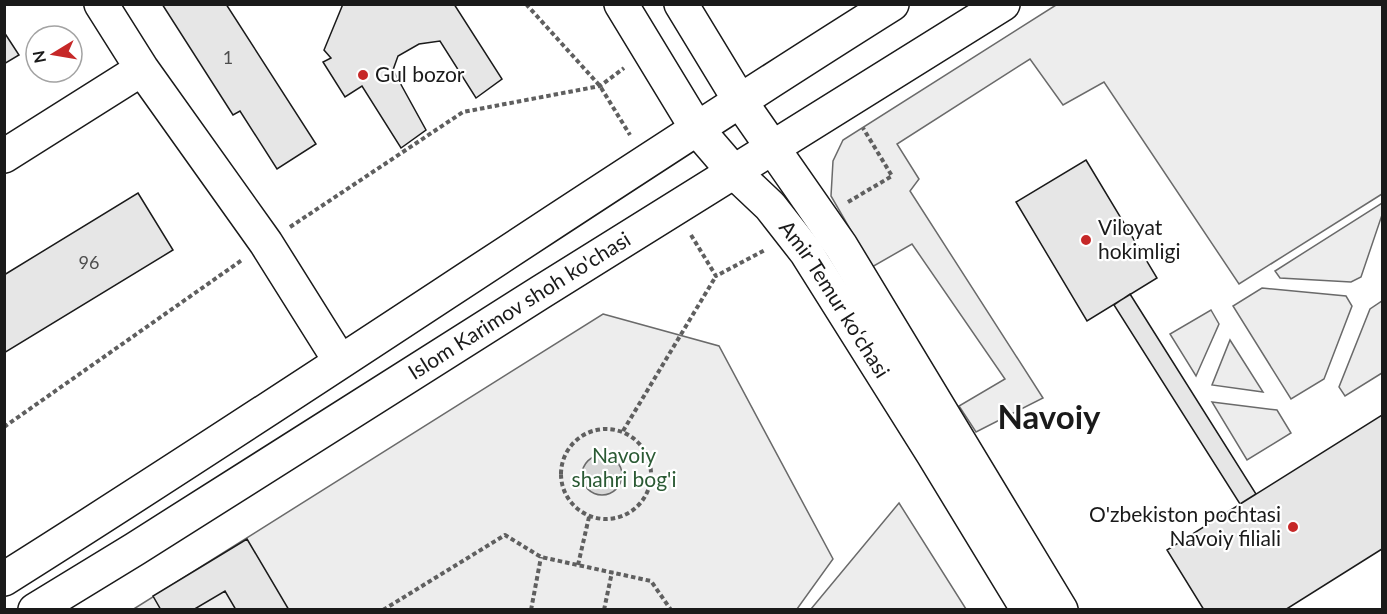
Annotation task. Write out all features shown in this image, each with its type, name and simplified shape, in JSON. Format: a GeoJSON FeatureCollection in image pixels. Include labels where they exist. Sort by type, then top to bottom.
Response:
{"type":"FeatureCollection","features":[{"type":"Feature","properties":{"kind":"main road"},"geometry":{"type":"LineString","coordinates":[[101,4],[142,69],[266,243],[340,362]]}},
{"type":"Feature","properties":{"kind":"main road","name":"Amir Temur ko‘chasi"},"geometry":{"type":"LineString","coordinates":[[621,4],[697,129],[734,172],[770,206],[806,252],[1028,609]]}},
{"type":"Feature","properties":{"kind":"main road","name":"Amir Temur ko‘chasi"},"geometry":{"type":"LineString","coordinates":[[681,4],[740,101],[841,246],[1061,609]]}},
{"type":"Feature","properties":{"kind":"main road"},"geometry":{"type":"LineString","coordinates":[[4,579],[119,507],[892,4]]}},
{"type":"Feature","properties":{"kind":"main road","name":"Islom Karimov shoh ko'chasi"},"geometry":{"type":"LineString","coordinates":[[35,609],[135,549],[1003,4]]}},
{"type":"Feature","properties":{"kind":"main road"},"geometry":{"type":"LineString","coordinates":[[4,156],[142,69]]}},
{"type":"Feature","properties":{"kind":"path"},"geometry":{"type":"LineString","coordinates":[[526,4],[600,86],[646,162]]}},
{"type":"Feature","properties":{"kind":"path"},"geometry":{"type":"LineString","coordinates":[[4,427],[266,243],[463,112],[600,86],[648,50]]}},
{"type":"Feature","properties":{"kind":"path"},"geometry":{"type":"LineString","coordinates":[[847,203],[892,176],[863,127]]}},
{"type":"Feature","properties":{"kind":"path"},"geometry":{"type":"LineString","coordinates":[[675,209],[716,276]]}},
{"type":"Feature","properties":{"kind":"path"},"geometry":{"type":"LineString","coordinates":[[622,431],[716,276],[766,249]]}},
{"type":"Feature","properties":{"kind":"path"},"geometry":{"type":"LineString","coordinates":[[607,428],[622,431],[636,440],[646,453],[651,468],[650,483],[645,499],[634,510],[620,518],[604,520],[589,517],[575,508],[565,496],[560,480],[561,464],[566,450],[577,438],[591,430],[607,428]]}},
{"type":"Feature","properties":{"kind":"path"},"geometry":{"type":"LineString","coordinates":[[578,565],[589,517]]}},
{"type":"Feature","properties":{"kind":"path"},"geometry":{"type":"LineString","coordinates":[[383,609],[505,535],[541,557],[651,581],[671,609]]}},
{"type":"Feature","properties":{"kind":"path"},"geometry":{"type":"LineString","coordinates":[[531,609],[541,557]]}},
{"type":"Feature","properties":{"kind":"path"},"geometry":{"type":"LineString","coordinates":[[604,609],[612,572]]}},
{"type":"Feature","properties":{"kind":"shaded area"},"geometry":{"type":"Polygon","coordinates":[[[1056,5],[1382,5],[1382,194],[1239,284],[1104,82],[1063,105],[1030,59],[897,144],[919,179],[910,191],[1043,398],[976,432],[959,406],[1005,379],[912,244],[872,267],[831,196],[833,161],[843,140],[1056,5]]]}},
{"type":"Feature","properties":{"kind":"shaded area"},"geometry":{"type":"Polygon","coordinates":[[[1382,203],[1382,215],[1361,277],[1351,282],[1280,278],[1275,271],[1382,203]]]}},
{"type":"Feature","properties":{"kind":"shaded area"},"geometry":{"type":"Polygon","coordinates":[[[1262,288],[1346,296],[1352,306],[1324,379],[1291,399],[1233,306],[1262,288]]]}},
{"type":"Feature","properties":{"kind":"shaded area"},"geometry":{"type":"Polygon","coordinates":[[[1382,301],[1382,373],[1345,396],[1339,387],[1370,309],[1382,301]]]}},
{"type":"Feature","properties":{"kind":"shaded area"},"geometry":{"type":"Polygon","coordinates":[[[1211,310],[1219,324],[1196,376],[1170,334],[1211,310]]]}},
{"type":"Feature","properties":{"kind":"shaded area","name":"Navoiy shahri bog'i"},"geometry":{"type":"Polygon","coordinates":[[[603,314],[719,346],[833,559],[797,609],[132,610],[603,314]]]}},
{"type":"Feature","properties":{"kind":"shaded area"},"geometry":{"type":"Polygon","coordinates":[[[1230,340],[1263,392],[1212,385],[1230,340]]]}},
{"type":"Feature","properties":{"kind":"shaded area"},"geometry":{"type":"Polygon","coordinates":[[[1212,402],[1277,410],[1291,433],[1247,460],[1212,402]]]}},
{"type":"Feature","properties":{"kind":"shaded area"},"geometry":{"type":"Polygon","coordinates":[[[602,455],[610,456],[616,461],[621,467],[621,483],[616,489],[610,494],[602,495],[594,494],[588,489],[583,483],[582,475],[583,467],[588,461],[594,456],[602,455]]]}},
{"type":"Feature","properties":{"kind":"shaded area"},"geometry":{"type":"Polygon","coordinates":[[[899,503],[966,609],[811,609],[899,503]]]}},
{"type":"Feature","properties":{"kind":"building"},"geometry":{"type":"Polygon","coordinates":[[[162,4],[226,4],[316,144],[277,169],[240,111],[233,115],[162,4]]]}},
{"type":"Feature","properties":{"kind":"building","name":"Gul bozor"},"geometry":{"type":"Polygon","coordinates":[[[343,4],[454,4],[502,79],[476,98],[440,41],[419,44],[398,56],[393,70],[426,130],[401,148],[362,86],[345,97],[323,62],[331,58],[324,50],[343,4]]]}},
{"type":"Feature","properties":{"kind":"building"},"geometry":{"type":"Polygon","coordinates":[[[4,32],[19,55],[4,64],[4,32]]]}},
{"type":"Feature","properties":{"kind":"building","name":"Viloyat hokimligi"},"geometry":{"type":"Polygon","coordinates":[[[1086,160],[1157,278],[1087,321],[1016,202],[1086,160]]]}},
{"type":"Feature","properties":{"kind":"building"},"geometry":{"type":"Polygon","coordinates":[[[138,193],[173,250],[4,353],[4,275],[138,193]]]}},
{"type":"Feature","properties":{"kind":"building"},"geometry":{"type":"Polygon","coordinates":[[[1130,294],[1256,494],[1240,504],[1114,305],[1130,294]]]}},
{"type":"Feature","properties":{"kind":"building","name":"O'zbekiston pochtasi Navoiy filiali"},"geometry":{"type":"Polygon","coordinates":[[[1382,415],[1382,549],[1285,610],[1204,610],[1167,550],[1382,415]]]}},
{"type":"Feature","properties":{"kind":"building"},"geometry":{"type":"Polygon","coordinates":[[[247,539],[289,610],[236,610],[225,591],[193,610],[161,610],[153,596],[247,539]]]}},
{"type":"Feature","properties":{"kind":"place","name":"Gul bozor"},"geometry":{"type":"Point","coordinates":[363,75]}},
{"type":"Feature","properties":{"kind":"place","name":"Viloyat hokimligi"},"geometry":{"type":"Point","coordinates":[1086,240]}},
{"type":"Feature","properties":{"kind":"place","name":"O'zbekiston pochtasi Navoiy filiali"},"geometry":{"type":"Point","coordinates":[1293,527]}},
{"type":"Feature","properties":{"kind":"district","name":"Navoiy"},"geometry":{"type":"Point","coordinates":[1049,417]}}]}
